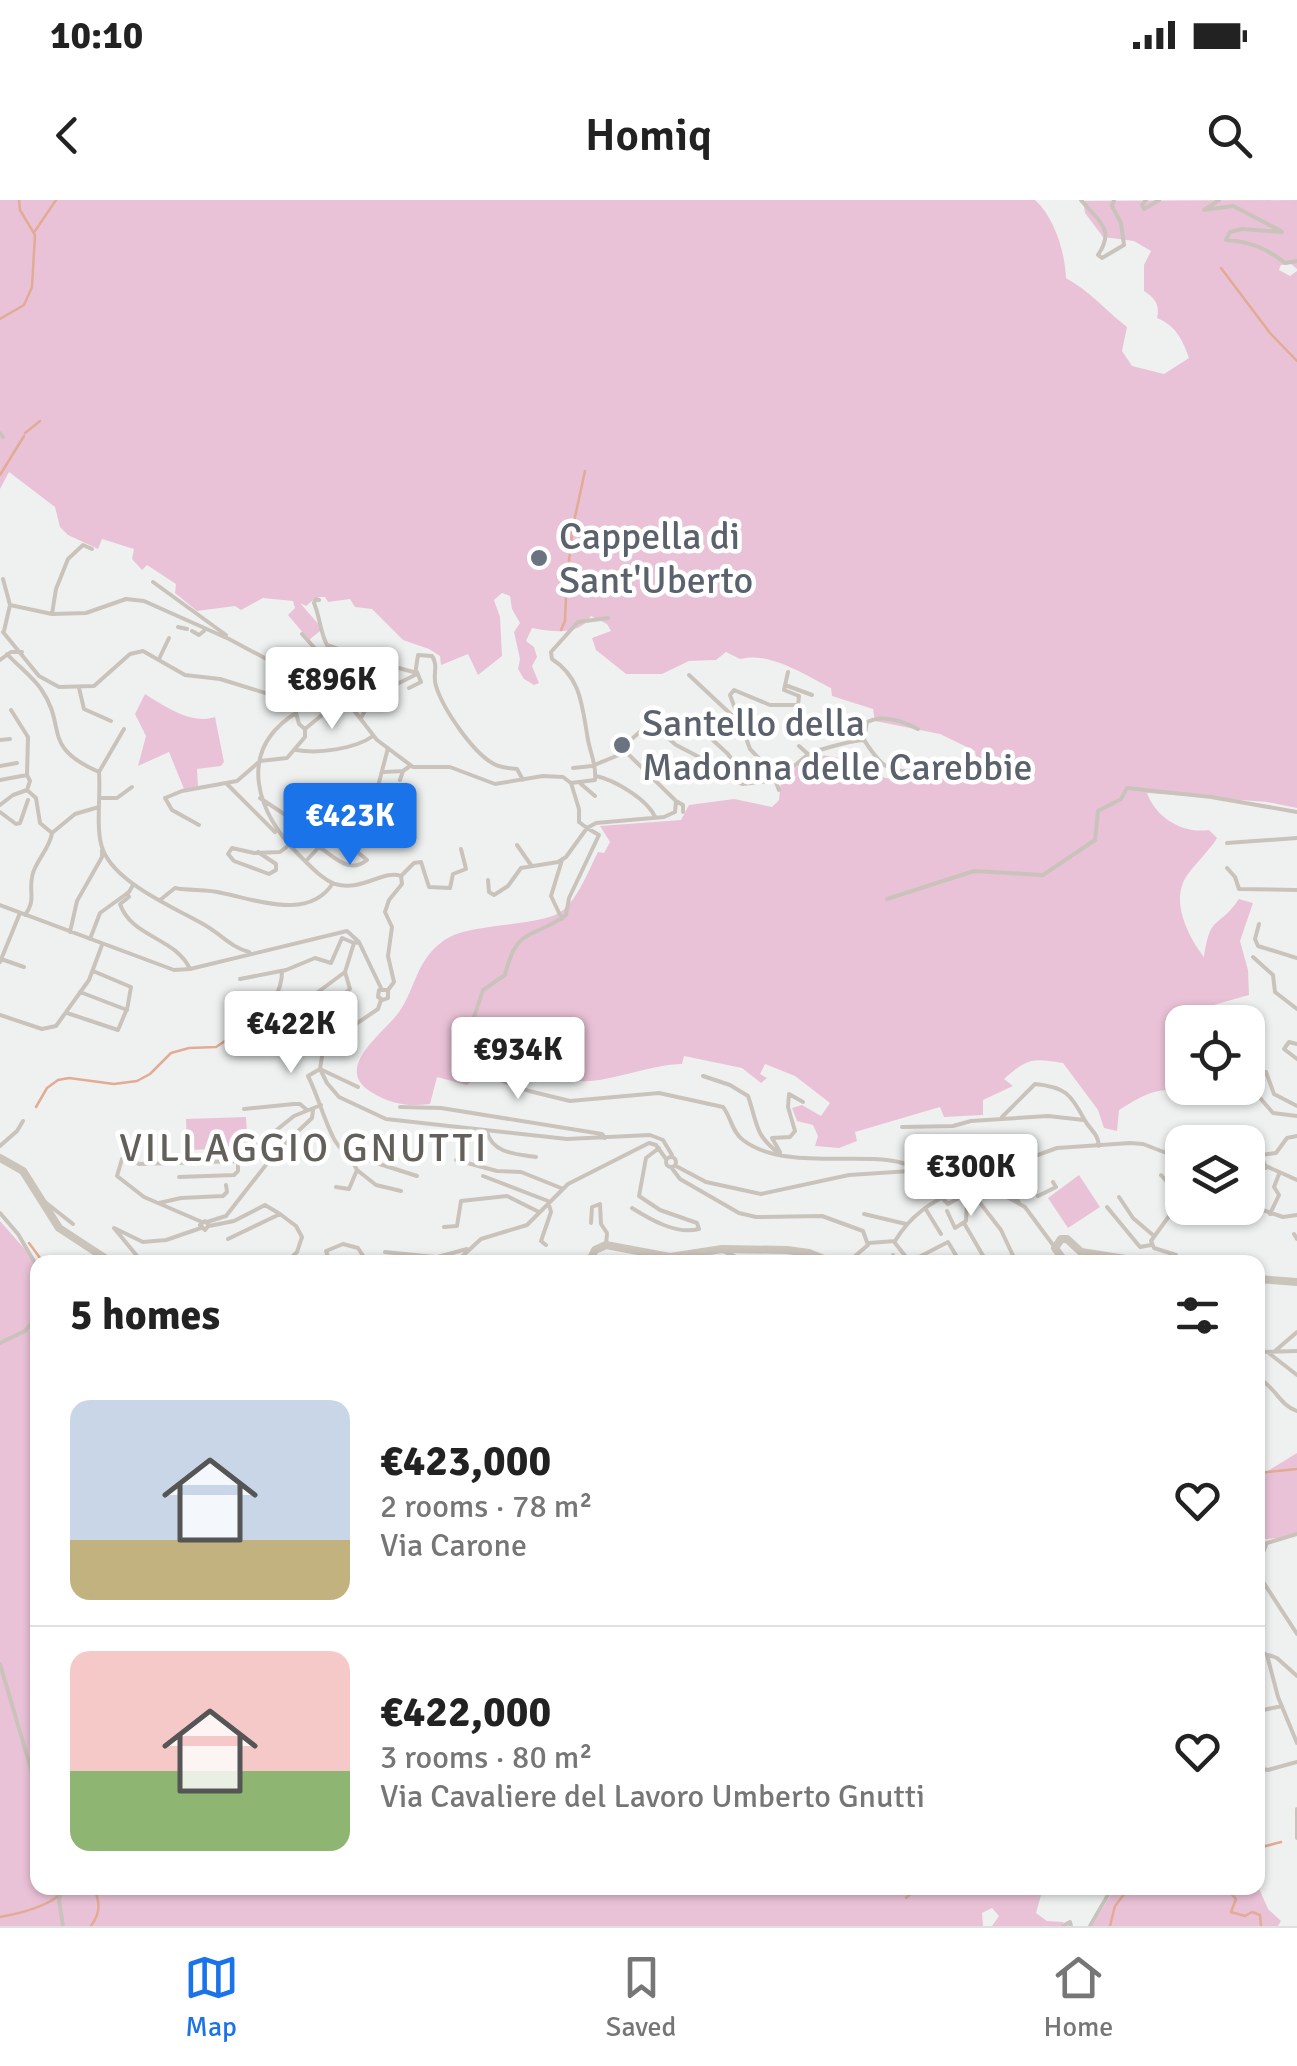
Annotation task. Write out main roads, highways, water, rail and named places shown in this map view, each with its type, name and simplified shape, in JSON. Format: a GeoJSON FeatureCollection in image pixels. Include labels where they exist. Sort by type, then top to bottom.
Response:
{"type":"FeatureCollection","features":[{"type":"Feature","properties":{"kind":"main road"},"geometry":{"type":"LineString","coordinates":[[0,1158],[24,1171],[59,1228],[100,1255]]}},
{"type":"Feature","properties":{"kind":"main road"},"geometry":{"type":"LineString","coordinates":[[1060,1255],[1056,1248],[1058,1241],[1064,1239],[1081,1252],[1100,1255]]}},
{"type":"Feature","properties":{"kind":"main road"},"geometry":{"type":"LineString","coordinates":[[593,1255],[606,1245],[659,1255]]}},
{"type":"Feature","properties":{"kind":"main road"},"geometry":{"type":"LineString","coordinates":[[683,1255],[709,1251],[815,1255]]}},
{"type":"Feature","properties":{"kind":"main road"},"geometry":{"type":"LineString","coordinates":[[1265,1280],[1297,1282]]}},
{"type":"Feature","properties":{"kind":"waterway"},"geometry":{"type":"LineString","coordinates":[[0,319],[24,305],[32,287],[35,235],[20,210],[19,200]]}},
{"type":"Feature","properties":{"kind":"waterway"},"geometry":{"type":"LineString","coordinates":[[35,231],[56,200]]}},
{"type":"Feature","properties":{"kind":"waterway"},"geometry":{"type":"LineString","coordinates":[[1221,268],[1270,333],[1297,361]]}},
{"type":"Feature","properties":{"kind":"waterway"},"geometry":{"type":"LineString","coordinates":[[25,433],[40,421]]}},
{"type":"Feature","properties":{"kind":"waterway"},"geometry":{"type":"LineString","coordinates":[[0,475],[24,436]]}},
{"type":"Feature","properties":{"kind":"waterway"},"geometry":{"type":"LineString","coordinates":[[568,569],[585,471]]}},
{"type":"Feature","properties":{"kind":"waterway"},"geometry":{"type":"LineString","coordinates":[[561,630],[565,621],[567,573]]}},
{"type":"Feature","properties":{"kind":"waterway"},"geometry":{"type":"LineString","coordinates":[[36,1107],[47,1088],[58,1080],[114,1084],[137,1081],[171,1053],[216,1047],[246,1027],[284,1021],[310,1002]]}},
{"type":"Feature","properties":{"kind":"waterway"},"geometry":{"type":"LineString","coordinates":[[29,1243],[38,1255]]}},
{"type":"Feature","properties":{"kind":"waterway"},"geometry":{"type":"LineString","coordinates":[[1265,1472],[1297,1469]]}},
{"type":"Feature","properties":{"kind":"waterway"},"geometry":{"type":"LineString","coordinates":[[1265,1846],[1281,1842]]}},
{"type":"Feature","properties":{"kind":"waterway"},"geometry":{"type":"LineString","coordinates":[[0,1917],[27,1911],[59,1895]]}},
{"type":"Feature","properties":{"kind":"waterway"},"geometry":{"type":"LineString","coordinates":[[91,1926],[99,1907],[96,1895]]}},
{"type":"Feature","properties":{"kind":"waterway"},"geometry":{"type":"LineString","coordinates":[[906,1898],[909,1895]]}},
{"type":"Feature","properties":{"kind":"waterway"},"geometry":{"type":"LineString","coordinates":[[1110,1926],[1115,1906],[1124,1895]]}},
{"type":"Feature","properties":{"kind":"waterway"},"geometry":{"type":"LineString","coordinates":[[1232,1895],[1236,1899],[1231,1912],[1260,1915],[1261,1926]]}},
{"type":"Feature","properties":{"kind":"place","name":"Cappella di Sant'Uberto"},"geometry":{"type":"Point","coordinates":[539,558]}},
{"type":"Feature","properties":{"kind":"place","name":"Santello della Madonna delle Carebbie"},"geometry":{"type":"Point","coordinates":[622,745]}},
{"type":"Feature","properties":{"kind":"district","name":"VILLAGGIO GNUTTI"},"geometry":{"type":"Point","coordinates":[304,1148]}}]}
